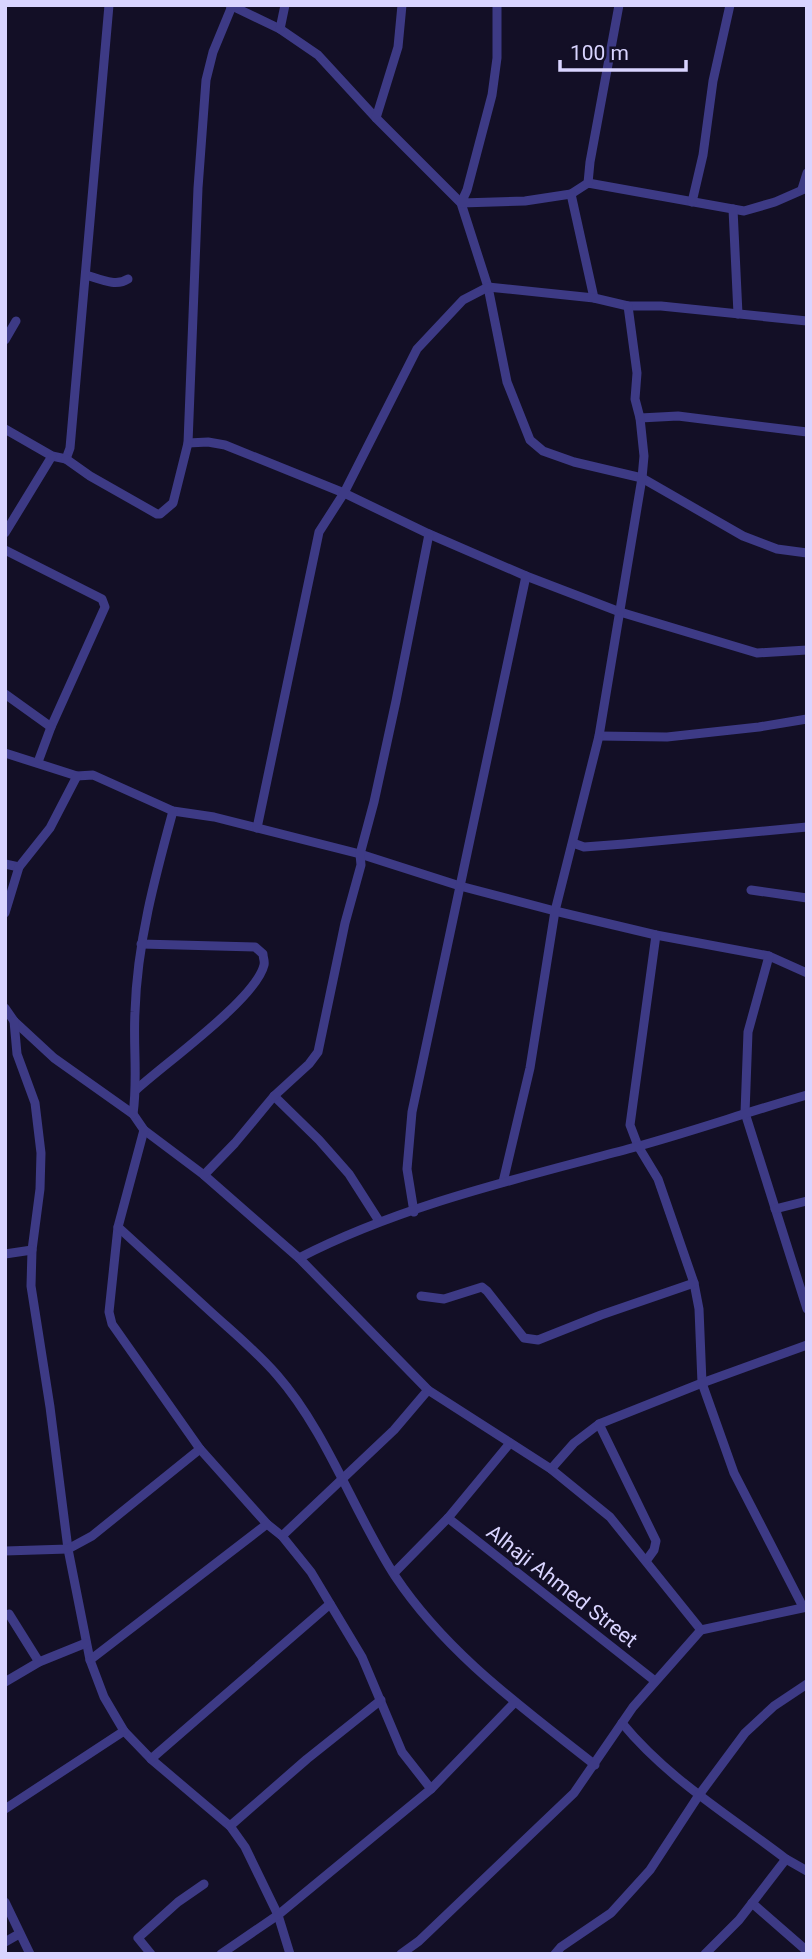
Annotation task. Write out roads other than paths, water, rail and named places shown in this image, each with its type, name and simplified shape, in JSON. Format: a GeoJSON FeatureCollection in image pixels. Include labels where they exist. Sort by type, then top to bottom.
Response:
{"type":"FeatureCollection","features":[{"type":"Feature","properties":{"kind":"street"},"geometry":{"type":"LineString","coordinates":[[66,459],[70,448],[109,5]]}},
{"type":"Feature","properties":{"kind":"street"},"geometry":{"type":"LineString","coordinates":[[280,29],[285,5]]}},
{"type":"Feature","properties":{"kind":"street"},"geometry":{"type":"LineString","coordinates":[[376,118],[398,47],[402,5]]}},
{"type":"Feature","properties":{"kind":"street"},"geometry":{"type":"LineString","coordinates":[[461,203],[467,190],[492,95],[497,58],[498,5]]}},
{"type":"Feature","properties":{"kind":"street"},"geometry":{"type":"LineString","coordinates":[[588,183],[619,5]]}},
{"type":"Feature","properties":{"kind":"street"},"geometry":{"type":"LineString","coordinates":[[692,202],[703,155],[713,81],[730,5]]}},
{"type":"Feature","properties":{"kind":"street"},"geometry":{"type":"LineString","coordinates":[[5,429],[52,456],[66,459],[90,476],[160,514],[173,503],[188,443],[198,188],[206,80],[213,52],[231,6],[280,29],[317,55],[461,203],[488,287],[507,382],[530,440],[543,451],[642,478],[743,536],[777,549],[807,553]]}},
{"type":"Feature","properties":{"kind":"street"},"geometry":{"type":"LineString","coordinates":[[461,203],[525,201],[571,194],[588,183],[744,211],[775,202],[805,188],[807,173]]}},
{"type":"Feature","properties":{"kind":"street"},"geometry":{"type":"LineString","coordinates":[[571,194],[594,298]]}},
{"type":"Feature","properties":{"kind":"street"},"geometry":{"type":"LineString","coordinates":[[733,209],[738,314]]}},
{"type":"Feature","properties":{"kind":"street"},"geometry":{"type":"LineString","coordinates":[[86,275],[115,283],[128,279]]}},
{"type":"Feature","properties":{"kind":"street"},"geometry":{"type":"LineString","coordinates":[[257,828],[320,532],[344,493],[417,349],[463,300],[488,287],[594,298],[628,306],[661,306],[807,321]]}},
{"type":"Feature","properties":{"kind":"street"},"geometry":{"type":"LineString","coordinates":[[503,1182],[530,1068],[555,911],[599,736],[642,478],[644,456],[635,399],[637,373],[628,306]]}},
{"type":"Feature","properties":{"kind":"street"},"geometry":{"type":"LineString","coordinates":[[5,340],[16,321]]}},
{"type":"Feature","properties":{"kind":"street"},"geometry":{"type":"LineString","coordinates":[[640,418],[678,416],[807,432]]}},
{"type":"Feature","properties":{"kind":"street"},"geometry":{"type":"LineString","coordinates":[[188,443],[208,442],[225,446],[344,493],[526,576],[620,612],[757,653],[807,650]]}},
{"type":"Feature","properties":{"kind":"street"},"geometry":{"type":"LineString","coordinates":[[5,533],[52,456]]}},
{"type":"Feature","properties":{"kind":"street"},"geometry":{"type":"LineString","coordinates":[[204,1175],[274,1096],[318,1052],[345,922],[361,866],[360,854],[393,713],[429,534]]}},
{"type":"Feature","properties":{"kind":"street"},"geometry":{"type":"LineString","coordinates":[[5,550],[102,599],[105,607],[38,762]]}},
{"type":"Feature","properties":{"kind":"street"},"geometry":{"type":"LineString","coordinates":[[414,1212],[407,1169],[412,1112],[526,576]]}},
{"type":"Feature","properties":{"kind":"street"},"geometry":{"type":"LineString","coordinates":[[5,694],[51,727]]}},
{"type":"Feature","properties":{"kind":"street"},"geometry":{"type":"LineString","coordinates":[[599,736],[667,737],[807,719]]}},
{"type":"Feature","properties":{"kind":"street"},"geometry":{"type":"LineString","coordinates":[[5,753],[76,776],[93,775],[173,811],[214,817],[360,854],[460,886],[555,911],[656,935],[769,956],[807,973]]}},
{"type":"Feature","properties":{"kind":"street"},"geometry":{"type":"LineString","coordinates":[[5,912],[19,867],[50,828],[76,776]]}},
{"type":"Feature","properties":{"kind":"street"},"geometry":{"type":"LineString","coordinates":[[133,1114],[136,1090],[135,1012],[141,944],[173,811]]}},
{"type":"Feature","properties":{"kind":"street"},"geometry":{"type":"LineString","coordinates":[[573,843],[584,847],[807,827]]}},
{"type":"Feature","properties":{"kind":"street"},"geometry":{"type":"LineString","coordinates":[[5,864],[19,867]]}},
{"type":"Feature","properties":{"kind":"street"},"geometry":{"type":"LineString","coordinates":[[751,890],[807,898]]}},
{"type":"Feature","properties":{"kind":"street"},"geometry":{"type":"LineString","coordinates":[[401,1954],[419,1941],[574,1793],[622,1723],[701,1630],[805,1607],[734,1473],[702,1382],[699,1309],[694,1283],[658,1179],[638,1146],[630,1125],[656,935]]}},
{"type":"Feature","properties":{"kind":"street"},"geometry":{"type":"LineString","coordinates":[[136,1090],[229,1011],[254,982],[264,965],[263,954],[255,947],[141,944]]}},
{"type":"Feature","properties":{"kind":"street"},"geometry":{"type":"LineString","coordinates":[[769,956],[748,1032],[745,1112],[807,1308]]}},
{"type":"Feature","properties":{"kind":"street"},"geometry":{"type":"LineString","coordinates":[[5,1008],[54,1058],[133,1114],[144,1130],[204,1175],[299,1258],[428,1390],[551,1469],[610,1517],[701,1630]]}},
{"type":"Feature","properties":{"kind":"street"},"geometry":{"type":"LineString","coordinates":[[15,1020],[18,1054],[35,1103],[41,1153],[39,1201],[32,1250],[32,1286],[68,1549],[90,1660],[104,1697],[124,1731],[150,1759],[230,1826],[245,1847],[278,1914],[290,1954]]}},
{"type":"Feature","properties":{"kind":"street"},"geometry":{"type":"LineString","coordinates":[[299,1258],[379,1221],[503,1182],[638,1146],[807,1095]]}},
{"type":"Feature","properties":{"kind":"street"},"geometry":{"type":"LineString","coordinates":[[274,1096],[349,1174],[379,1221]]}},
{"type":"Feature","properties":{"kind":"street"},"geometry":{"type":"LineString","coordinates":[[144,1130],[118,1227],[109,1312],[112,1324],[200,1449],[267,1524],[282,1536],[311,1572],[362,1657],[402,1752],[431,1789]]}},
{"type":"Feature","properties":{"kind":"street"},"geometry":{"type":"LineString","coordinates":[[775,1209],[807,1202]]}},
{"type":"Feature","properties":{"kind":"street"},"geometry":{"type":"LineString","coordinates":[[118,1227],[248,1345],[278,1376],[303,1410],[394,1573],[420,1612],[453,1648],[595,1765]]}},
{"type":"Feature","properties":{"kind":"street"},"geometry":{"type":"LineString","coordinates":[[5,1254],[32,1250]]}},
{"type":"Feature","properties":{"kind":"street"},"geometry":{"type":"LineString","coordinates":[[421,1296],[444,1299],[482,1287],[524,1338],[538,1340],[694,1283]]}},
{"type":"Feature","properties":{"kind":"street"},"geometry":{"type":"LineString","coordinates":[[551,1469],[574,1443],[599,1424],[702,1382],[806,1347]]}},
{"type":"Feature","properties":{"kind":"street"},"geometry":{"type":"LineString","coordinates":[[282,1536],[394,1430],[428,1390]]}},
{"type":"Feature","properties":{"kind":"street"},"geometry":{"type":"LineString","coordinates":[[599,1424],[656,1541],[654,1550],[646,1561]]}},
{"type":"Feature","properties":{"kind":"street"},"geometry":{"type":"LineString","coordinates":[[394,1573],[448,1518],[510,1443]]}},
{"type":"Feature","properties":{"kind":"street"},"geometry":{"type":"LineString","coordinates":[[5,1550],[68,1549],[92,1536],[200,1449]]}},
{"type":"Feature","properties":{"kind":"street","name":"Alhaji Ahmed Street"},"geometry":{"type":"LineString","coordinates":[[448,1518],[655,1681]]}},
{"type":"Feature","properties":{"kind":"street"},"geometry":{"type":"LineString","coordinates":[[90,1660],[267,1524]]}},
{"type":"Feature","properties":{"kind":"street"},"geometry":{"type":"LineString","coordinates":[[150,1759],[331,1604]]}},
{"type":"Feature","properties":{"kind":"street"},"geometry":{"type":"LineString","coordinates":[[9,1614],[38,1662]]}},
{"type":"Feature","properties":{"kind":"street"},"geometry":{"type":"LineString","coordinates":[[5,1682],[38,1662],[86,1643]]}},
{"type":"Feature","properties":{"kind":"street"},"geometry":{"type":"LineString","coordinates":[[555,1954],[611,1913],[650,1870],[699,1795],[746,1733],[774,1706],[807,1684]]}},
{"type":"Feature","properties":{"kind":"street"},"geometry":{"type":"LineString","coordinates":[[230,1826],[307,1759],[381,1700]]}},
{"type":"Feature","properties":{"kind":"street"},"geometry":{"type":"LineString","coordinates":[[221,1954],[278,1914],[431,1789],[516,1702]]}},
{"type":"Feature","properties":{"kind":"street"},"geometry":{"type":"LineString","coordinates":[[622,1723],[644,1750],[699,1795],[786,1859],[807,1871]]}},
{"type":"Feature","properties":{"kind":"street"},"geometry":{"type":"LineString","coordinates":[[5,1809],[124,1731]]}},
{"type":"Feature","properties":{"kind":"street"},"geometry":{"type":"LineString","coordinates":[[705,1954],[752,1903],[786,1859]]}},
{"type":"Feature","properties":{"kind":"street"},"geometry":{"type":"LineString","coordinates":[[151,1954],[138,1938],[178,1902],[204,1884]]}},
{"type":"Feature","properties":{"kind":"street"},"geometry":{"type":"LineString","coordinates":[[5,1902],[30,1954]]}},
{"type":"Feature","properties":{"kind":"street"},"geometry":{"type":"LineString","coordinates":[[752,1903],[807,1951]]}},
{"type":"Feature","properties":{"kind":"street"},"geometry":{"type":"LineString","coordinates":[[5,1942],[19,1934]]}}]}
